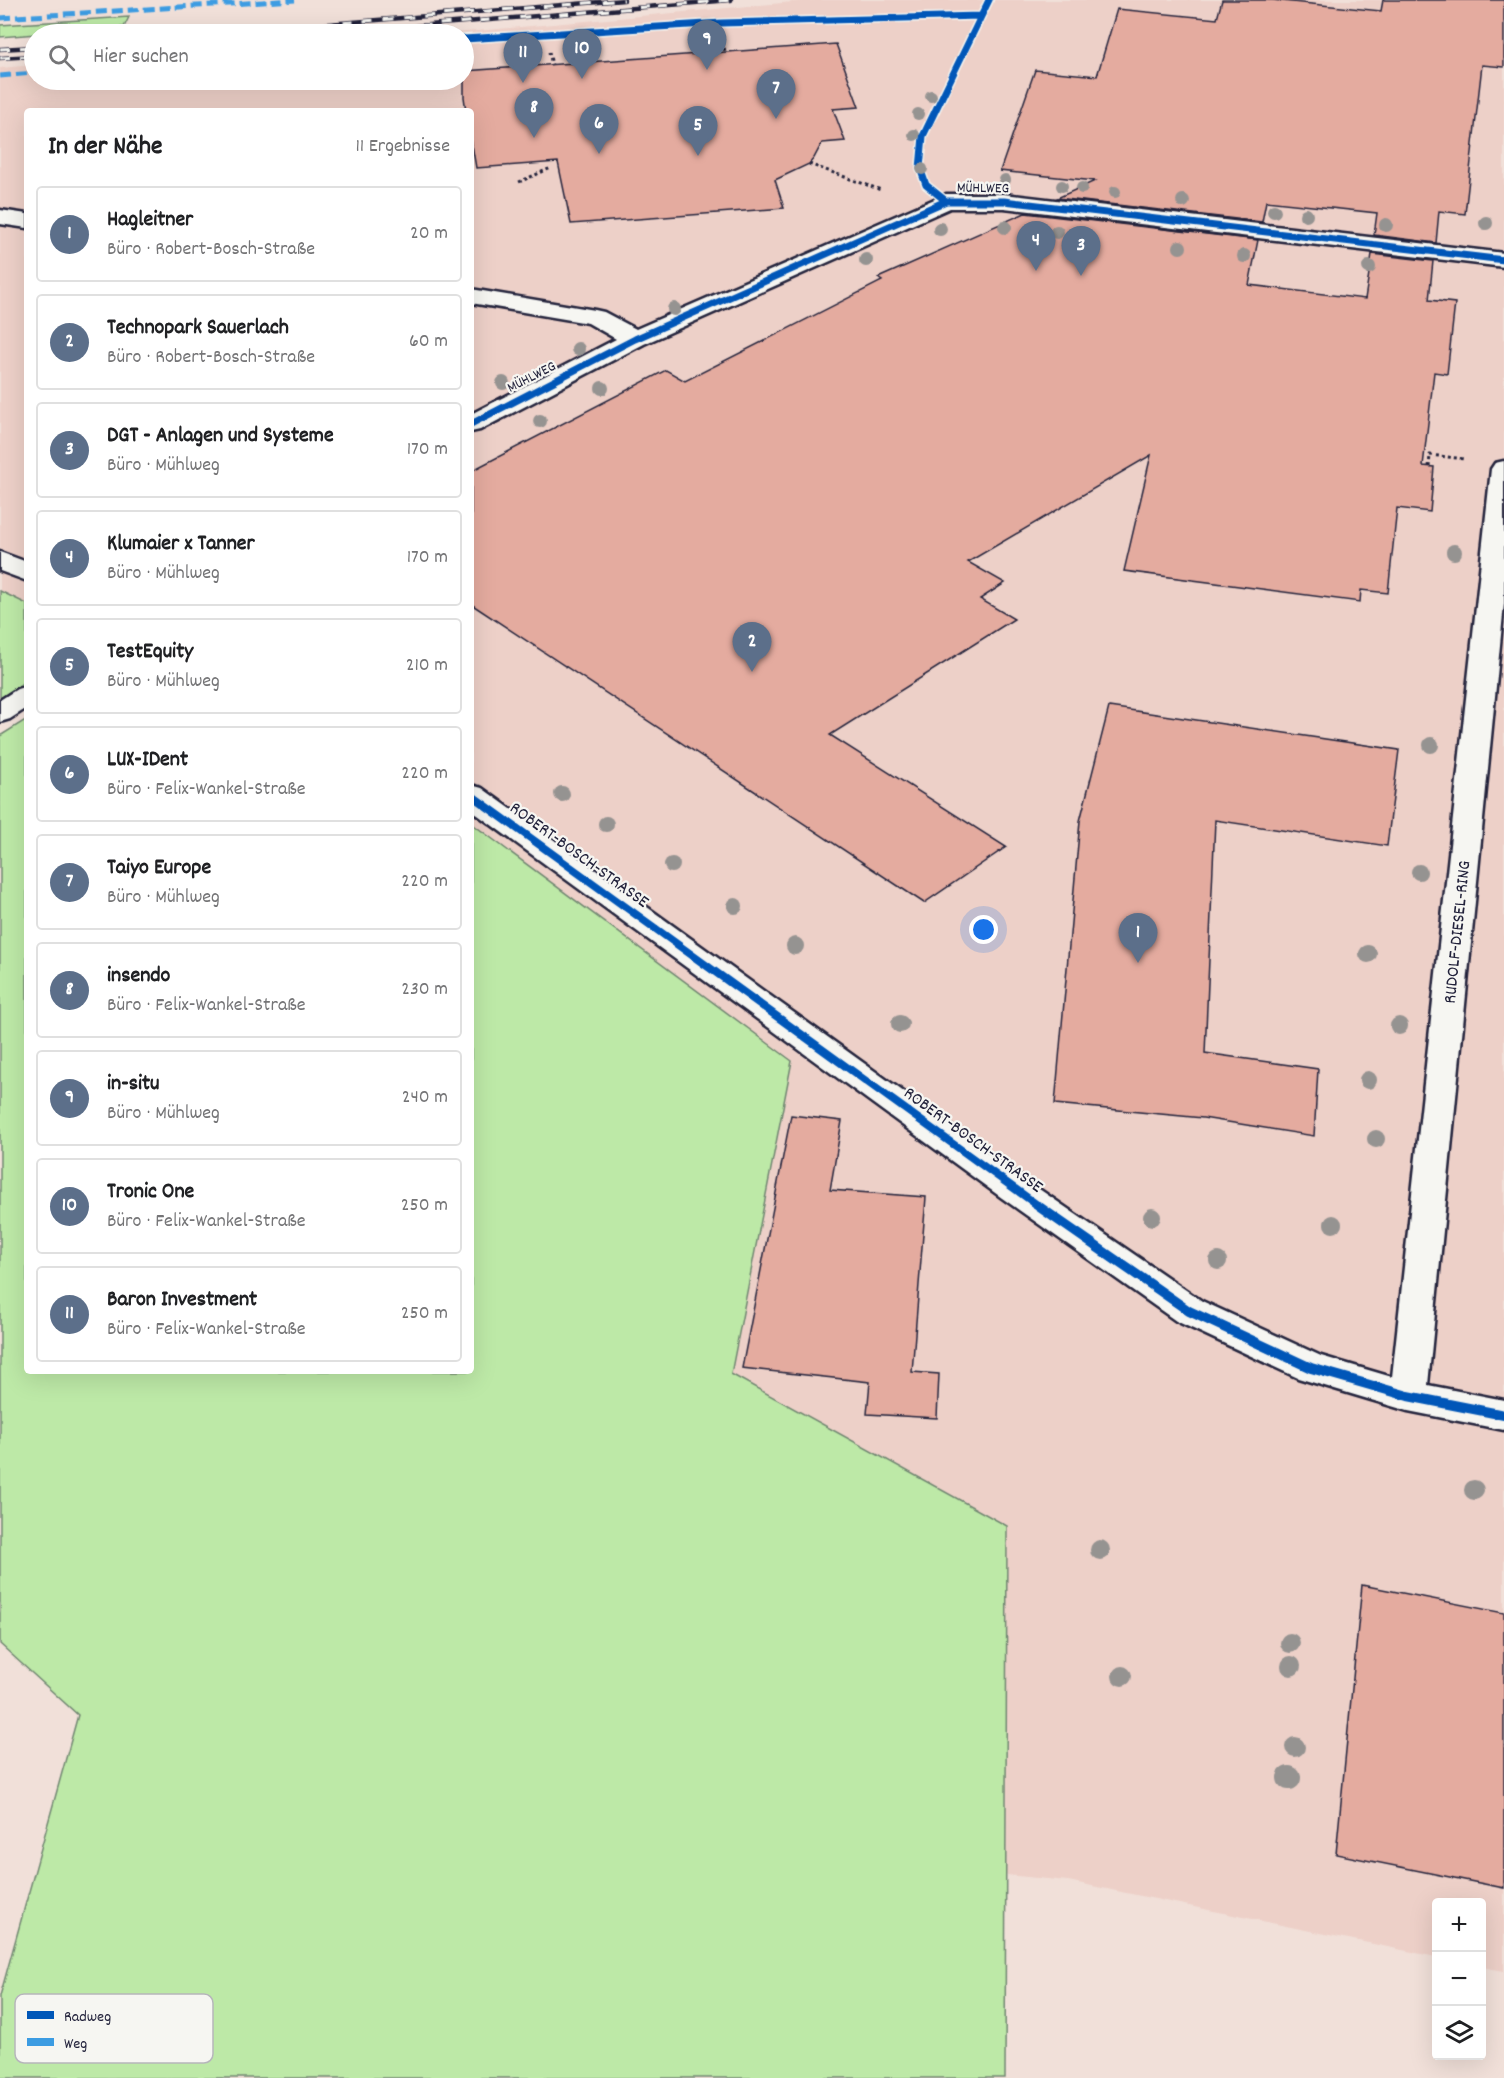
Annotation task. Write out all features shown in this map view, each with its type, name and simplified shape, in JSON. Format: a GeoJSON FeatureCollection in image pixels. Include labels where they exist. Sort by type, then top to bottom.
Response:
{"type":"FeatureCollection","features":[{"type":"Feature","properties":{"kind":"street","name":"MÜHLWEG"},"geometry":{"type":"LineString","coordinates":[[474,422],[635,339],[946,201],[1004,201],[1504,260]]}},
{"type":"Feature","properties":{"kind":"street"},"geometry":{"type":"LineString","coordinates":[[0,217],[24,221]]}},
{"type":"Feature","properties":{"kind":"street"},"geometry":{"type":"LineString","coordinates":[[474,297],[595,317],[635,339]]}},
{"type":"Feature","properties":{"kind":"street","name":"RUDOLF-DIESEL-RING"},"geometry":{"type":"LineString","coordinates":[[1408,1396],[1488,464]]}},
{"type":"Feature","properties":{"kind":"street"},"geometry":{"type":"LineString","coordinates":[[0,560],[24,572]]}},
{"type":"Feature","properties":{"kind":"street"},"geometry":{"type":"LineString","coordinates":[[0,713],[24,697]]}},
{"type":"Feature","properties":{"kind":"street","name":"ROBERT-BOSCH-STRASSE"},"geometry":{"type":"LineString","coordinates":[[474,797],[1014,1189],[1189,1311],[1311,1368],[1408,1396],[1504,1415]]}},
{"type":"Feature","properties":{"kind":"path"},"geometry":{"type":"LineString","coordinates":[[723,42],[725,52]]}},
{"type":"Feature","properties":{"kind":"path"},"geometry":{"type":"LineString","coordinates":[[549,52],[552,65]]}},
{"type":"Feature","properties":{"kind":"path"},"geometry":{"type":"LineString","coordinates":[[809,164],[878,189]]}},
{"type":"Feature","properties":{"kind":"path"},"geometry":{"type":"LineString","coordinates":[[519,182],[550,168]]}},
{"type":"Feature","properties":{"kind":"path"},"geometry":{"type":"LineString","coordinates":[[1429,467],[1430,455],[1488,464]]}},
{"type":"Feature","properties":{"kind":"shaded area"},"geometry":{"type":"Polygon","coordinates":[[[814,0],[1504,0],[1504,1971],[1486,1968],[1486,1898],[1432,1898],[1432,1956],[1068,1881],[1006,1875],[1007,1526],[731,1374],[792,1061],[474,825],[474,108],[24,108],[24,603],[0,591],[0,68],[24,66],[24,90],[474,90],[474,31],[814,0]]]}},
{"type":"Feature","properties":{"kind":"green space"},"geometry":{"type":"Polygon","coordinates":[[[129,17],[126,24],[24,24],[24,35],[0,37],[0,25],[129,17]]]}},
{"type":"Feature","properties":{"kind":"green space"},"geometry":{"type":"Polygon","coordinates":[[[0,591],[24,603],[24,682],[0,698],[0,591]]]}},
{"type":"Feature","properties":{"kind":"green space"},"geometry":{"type":"Polygon","coordinates":[[[24,721],[24,1374],[474,1374],[474,825],[792,1061],[731,1374],[1007,1526],[1005,2078],[0,2078],[0,1996],[78,1715],[0,1644],[0,736],[24,721]]]}},
{"type":"Feature","properties":{"kind":"building"},"geometry":{"type":"Polygon","coordinates":[[[1222,0],[1272,0],[1381,11],[1383,0],[1504,0],[1504,67],[1482,65],[1465,214],[1439,211],[1436,243],[1374,235],[1377,213],[1266,201],[1262,222],[1057,198],[1095,181],[1000,171],[1035,70],[1097,76],[1117,9],[1217,19],[1222,0]]]}},
{"type":"Feature","properties":{"kind":"building"},"geometry":{"type":"Polygon","coordinates":[[[836,44],[859,107],[833,109],[845,141],[822,143],[809,164],[775,180],[784,208],[571,224],[558,162],[476,168],[474,108],[466,108],[464,97],[464,90],[474,90],[474,70],[836,44]]]}},
{"type":"Feature","properties":{"kind":"building"},"geometry":{"type":"Polygon","coordinates":[[[1025,213],[1258,240],[1249,285],[1365,299],[1372,254],[1433,261],[1429,300],[1455,303],[1447,374],[1434,372],[1423,466],[1434,467],[1430,512],[1397,508],[1388,593],[1361,590],[1360,602],[1124,571],[1151,455],[968,562],[1005,583],[980,599],[1014,619],[830,735],[1006,847],[924,903],[474,606],[474,469],[666,370],[685,381],[882,281],[878,278],[1025,213]]]}},
{"type":"Feature","properties":{"kind":"building"},"geometry":{"type":"Polygon","coordinates":[[[1109,707],[1399,750],[1387,846],[1215,820],[1205,1053],[1318,1069],[1314,1136],[1203,1118],[1055,1104],[1080,821],[1109,707]]]}},
{"type":"Feature","properties":{"kind":"building"},"geometry":{"type":"Polygon","coordinates":[[[791,1115],[842,1121],[830,1190],[926,1197],[912,1372],[939,1374],[937,1418],[867,1414],[870,1382],[742,1368],[791,1115]]]}},
{"type":"Feature","properties":{"kind":"building"},"geometry":{"type":"Polygon","coordinates":[[[1362,1585],[1504,1613],[1504,1888],[1336,1854],[1362,1585]]]}},
{"type":"Feature","properties":{"kind":"railway"},"geometry":{"type":"LineString","coordinates":[[328,24],[624,0]]}},
{"type":"Feature","properties":{"kind":"railway"},"geometry":{"type":"LineString","coordinates":[[441,24],[731,0]]}},
{"type":"Feature","properties":{"kind":"railway"},"geometry":{"type":"LineString","coordinates":[[0,49],[24,48]]}},
{"type":"Feature","properties":{"kind":"railway"},"geometry":{"type":"LineString","coordinates":[[0,58],[24,57]]}},
{"type":"Feature","properties":{"kind":"marked path"},"geometry":{"type":"LineString","coordinates":[[0,18],[295,0]]}},
{"type":"Feature","properties":{"kind":"marked path"},"geometry":{"type":"LineString","coordinates":[[0,76],[24,74]]}},
{"type":"Feature","properties":{"kind":"cycle path"},"geometry":{"type":"LineString","coordinates":[[946,201],[926,185],[920,168],[923,136],[989,0]]}},
{"type":"Feature","properties":{"kind":"cycle path"},"geometry":{"type":"LineString","coordinates":[[474,38],[722,23],[980,16]]}},
{"type":"Feature","properties":{"kind":"cycle path"},"geometry":{"type":"LineString","coordinates":[[474,422],[635,339],[946,201],[1004,201],[1504,260]]}},
{"type":"Feature","properties":{"kind":"cycle path"},"geometry":{"type":"LineString","coordinates":[[474,797],[1014,1189],[1189,1311],[1311,1368],[1408,1396],[1504,1415]]}},
{"type":"Feature","properties":{"kind":"place","name":"in-situ"},"geometry":{"type":"Point","coordinates":[707,70]}},
{"type":"Feature","properties":{"kind":"place","name":"Tronic One"},"geometry":{"type":"Point","coordinates":[582,79]}},
{"type":"Feature","properties":{"kind":"place","name":"Baron Investment"},"geometry":{"type":"Point","coordinates":[523,83]}},
{"type":"Feature","properties":{"kind":"place","name":"Taiyo Europe"},"geometry":{"type":"Point","coordinates":[776,119]}},
{"type":"Feature","properties":{"kind":"place","name":"insendo"},"geometry":{"type":"Point","coordinates":[534,138]}},
{"type":"Feature","properties":{"kind":"place","name":"LUX-IDent"},"geometry":{"type":"Point","coordinates":[599,154]}},
{"type":"Feature","properties":{"kind":"place","name":"TestEquity"},"geometry":{"type":"Point","coordinates":[698,156]}},
{"type":"Feature","properties":{"kind":"place","name":"Klumaier x Tanner"},"geometry":{"type":"Point","coordinates":[1036,271]}},
{"type":"Feature","properties":{"kind":"place","name":"DGT - Anlagen und Systeme"},"geometry":{"type":"Point","coordinates":[1081,276]}},
{"type":"Feature","properties":{"kind":"place","name":"Technopark Sauerlach"},"geometry":{"type":"Point","coordinates":[752,672]}},
{"type":"Feature","properties":{"kind":"place","name":"Hagleitner"},"geometry":{"type":"Point","coordinates":[1138,963]}}]}
